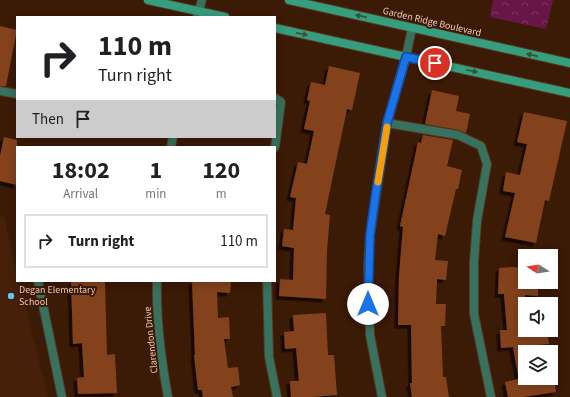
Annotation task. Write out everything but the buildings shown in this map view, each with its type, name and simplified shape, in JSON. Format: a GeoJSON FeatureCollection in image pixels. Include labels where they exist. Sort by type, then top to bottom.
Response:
{"type":"FeatureCollection","features":[{"type":"Feature","properties":{"kind":"main road"},"geometry":{"type":"LineString","coordinates":[[148,0],[198,14],[216,16]]}},
{"type":"Feature","properties":{"kind":"main road","name":"Garden Ridge Boulevard"},"geometry":{"type":"LineString","coordinates":[[289,0],[319,3],[412,28],[570,63]]}},
{"type":"Feature","properties":{"kind":"main road"},"geometry":{"type":"LineString","coordinates":[[276,28],[570,93]]}},
{"type":"Feature","properties":{"kind":"street"},"geometry":{"type":"LineString","coordinates":[[198,14],[202,0]]}},
{"type":"Feature","properties":{"kind":"street"},"geometry":{"type":"LineString","coordinates":[[382,397],[370,335],[368,268],[370,235],[387,123],[406,57],[412,28]]}},
{"type":"Feature","properties":{"kind":"street"},"geometry":{"type":"LineString","coordinates":[[0,91],[16,94]]}},
{"type":"Feature","properties":{"kind":"street"},"geometry":{"type":"LineString","coordinates":[[275,146],[281,102],[276,99]]}},
{"type":"Feature","properties":{"kind":"street"},"geometry":{"type":"LineString","coordinates":[[387,123],[458,135],[481,146],[487,164],[477,221],[474,262],[474,314],[491,397]]}},
{"type":"Feature","properties":{"kind":"street"},"geometry":{"type":"LineString","coordinates":[[38,282],[62,397]]}},
{"type":"Feature","properties":{"kind":"street","name":"Clarendon Drive"},"geometry":{"type":"LineString","coordinates":[[157,282],[156,300],[164,375],[168,397]]}},
{"type":"Feature","properties":{"kind":"street"},"geometry":{"type":"LineString","coordinates":[[267,282],[269,357],[277,397]]}},
{"type":"Feature","properties":{"kind":"shaded area","name":"Degan Elementary School"},"geometry":{"type":"Polygon","coordinates":[[[0,216],[4,217],[16,269],[16,282],[19,282],[48,397],[0,397],[0,216]]]}},
{"type":"Feature","properties":{"kind":"green space"},"geometry":{"type":"Polygon","coordinates":[[[493,0],[553,0],[546,29],[490,17],[493,0]]]}},
{"type":"Feature","properties":{"kind":"slow traffic"},"geometry":{"type":"LineString","coordinates":[[378,182],[387,127]]}},
{"type":"Feature","properties":{"kind":"place","name":"Degan Elementary School"},"geometry":{"type":"Point","coordinates":[11,296]}},
{"type":"Feature","properties":{"kind":"route"},"geometry":{"type":"LineString","coordinates":[[368,304],[370,235],[387,123],[406,57],[435,63]]}}]}
